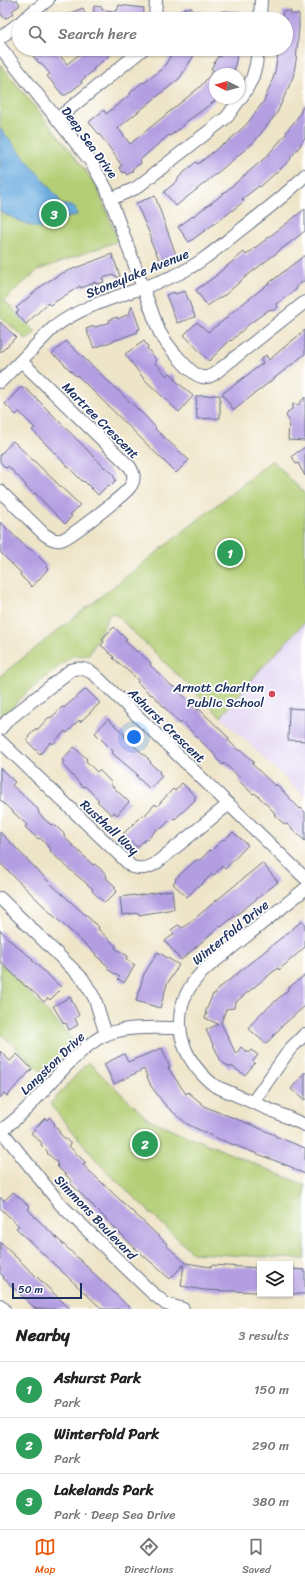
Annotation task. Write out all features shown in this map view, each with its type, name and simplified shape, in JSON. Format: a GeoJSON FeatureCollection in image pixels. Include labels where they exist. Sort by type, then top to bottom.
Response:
{"type":"FeatureCollection","features":[{"type":"Feature","properties":{"kind":"street"},"geometry":{"type":"LineString","coordinates":[[33,12],[48,0]]}},
{"type":"Feature","properties":{"kind":"street"},"geometry":{"type":"LineString","coordinates":[[155,12],[156,0]]}},
{"type":"Feature","properties":{"kind":"street"},"geometry":{"type":"LineString","coordinates":[[260,12],[261,0]]}},
{"type":"Feature","properties":{"kind":"street"},"geometry":{"type":"LineString","coordinates":[[0,38],[12,29]]}},
{"type":"Feature","properties":{"kind":"street","name":"Deep Sea Drive"},"geometry":{"type":"LineString","coordinates":[[0,47],[95,169],[111,200],[159,331],[165,343],[195,374],[202,377],[209,377],[214,374],[305,302]]}},
{"type":"Feature","properties":{"kind":"street"},"geometry":{"type":"LineString","coordinates":[[57,120],[135,56]]}},
{"type":"Feature","properties":{"kind":"street"},"geometry":{"type":"LineString","coordinates":[[111,200],[136,188],[227,117],[239,102],[252,79],[257,56]]}},
{"type":"Feature","properties":{"kind":"street","name":"Stoneylake Avenue"},"geometry":{"type":"LineString","coordinates":[[0,382],[53,328],[70,316],[78,311],[178,274],[199,263],[288,192],[305,175]]}},
{"type":"Feature","properties":{"kind":"street","name":"Martree Crescent"},"geometry":{"type":"LineString","coordinates":[[0,491],[44,534],[50,539],[56,541],[70,536],[123,494],[131,486],[134,478],[130,467],[22,361]]}},
{"type":"Feature","properties":{"kind":"street","name":"Ashurst Crescent"},"geometry":{"type":"LineString","coordinates":[[0,729],[8,720],[71,670],[82,669],[94,674],[305,878]]}},
{"type":"Feature","properties":{"kind":"street","name":"Rusthall Way"},"geometry":{"type":"LineString","coordinates":[[0,741],[132,867],[140,869],[148,868],[155,864],[229,804]]}},
{"type":"Feature","properties":{"kind":"street","name":"Winterfold Drive"},"geometry":{"type":"LineString","coordinates":[[305,889],[198,975],[185,997],[181,1014],[180,1028],[185,1050],[190,1059],[199,1073],[215,1086],[305,1124]]}},
{"type":"Feature","properties":{"kind":"street"},"geometry":{"type":"LineString","coordinates":[[0,898],[75,970],[86,984],[95,999],[106,1035]]}},
{"type":"Feature","properties":{"kind":"street","name":"Langston Drive"},"geometry":{"type":"LineString","coordinates":[[0,1130],[35,1100],[86,1047],[106,1035],[117,1031],[135,1029],[180,1028]]}},
{"type":"Feature","properties":{"kind":"street"},"geometry":{"type":"LineString","coordinates":[[253,1102],[290,1049],[305,1034]]}},
{"type":"Feature","properties":{"kind":"street","name":"Simmons Boulevard"},"geometry":{"type":"LineString","coordinates":[[0,1130],[61,1205],[150,1291],[166,1304],[182,1309]]}},
{"type":"Feature","properties":{"kind":"street"},"geometry":{"type":"LineString","coordinates":[[0,1305],[4,1309]]}},
{"type":"Feature","properties":{"kind":"shaded area","name":"Arnott Charlton Public School"},"geometry":{"type":"Polygon","coordinates":[[[305,622],[305,797],[221,717],[259,671],[305,622]]]}},
{"type":"Feature","properties":{"kind":"green space"},"geometry":{"type":"Polygon","coordinates":[[[0,64],[74,155],[97,187],[118,241],[38,270],[4,300],[36,332],[27,340],[0,316],[0,64]]]}},
{"type":"Feature","properties":{"kind":"green space"},"geometry":{"type":"Polygon","coordinates":[[[272,460],[305,494],[305,622],[259,671],[221,717],[117,616],[110,613],[89,655],[72,656],[25,694],[0,720],[0,676],[272,460]]]}},
{"type":"Feature","properties":{"kind":"green space"},"geometry":{"type":"Polygon","coordinates":[[[0,962],[79,1046],[48,1077],[0,1033],[0,962]]]}},
{"type":"Feature","properties":{"kind":"green space"},"geometry":{"type":"Polygon","coordinates":[[[88,1062],[148,1119],[305,1185],[305,1259],[193,1253],[104,1169],[50,1104],[88,1062]]]}},
{"type":"Feature","properties":{"kind":"water"},"geometry":{"type":"Polygon","coordinates":[[[0,128],[59,199],[60,204],[75,207],[77,215],[62,219],[56,228],[43,229],[30,225],[0,211],[0,128]]]}},
{"type":"Feature","properties":{"kind":"building"},"geometry":{"type":"Polygon","coordinates":[[[0,0],[17,0],[20,5],[12,11],[12,14],[7,18],[4,18],[0,12],[0,0]]]}},
{"type":"Feature","properties":{"kind":"building"},"geometry":{"type":"Polygon","coordinates":[[[119,5],[144,8],[144,12],[94,12],[94,6],[102,7],[102,10],[117,11],[119,5]]]}},
{"type":"Feature","properties":{"kind":"building"},"geometry":{"type":"Polygon","coordinates":[[[83,8],[84,12],[73,12],[83,8]]]}},
{"type":"Feature","properties":{"kind":"building"},"geometry":{"type":"Polygon","coordinates":[[[184,8],[192,8],[192,11],[203,12],[181,12],[181,10],[184,10],[184,8]]]}},
{"type":"Feature","properties":{"kind":"building"},"geometry":{"type":"Polygon","coordinates":[[[293,14],[299,14],[296,61],[293,77],[277,113],[254,142],[176,206],[164,192],[196,162],[198,164],[223,144],[224,145],[247,124],[264,101],[274,76],[278,56],[293,56],[293,14]]]}},
{"type":"Feature","properties":{"kind":"building"},"geometry":{"type":"Polygon","coordinates":[[[33,56],[61,56],[67,64],[77,56],[109,56],[81,81],[82,83],[66,95],[63,95],[47,76],[50,74],[40,62],[39,63],[33,56]]]}},
{"type":"Feature","properties":{"kind":"building"},"geometry":{"type":"Polygon","coordinates":[[[171,56],[194,56],[180,78],[118,128],[130,144],[201,86],[209,76],[209,104],[211,104],[157,145],[140,160],[141,163],[132,169],[133,171],[127,175],[125,172],[123,173],[119,167],[122,166],[107,144],[89,122],[104,110],[106,114],[131,94],[130,93],[143,82],[144,83],[163,68],[171,56]]]}},
{"type":"Feature","properties":{"kind":"building"},"geometry":{"type":"Polygon","coordinates":[[[218,56],[237,56],[235,68],[212,68],[218,56]]]}},
{"type":"Feature","properties":{"kind":"building"},"geometry":{"type":"Polygon","coordinates":[[[305,103],[305,138],[290,158],[291,159],[260,187],[259,186],[242,199],[244,201],[189,242],[178,227],[218,198],[266,157],[287,133],[286,132],[298,117],[305,103]]]}},
{"type":"Feature","properties":{"kind":"building"},"geometry":{"type":"Polygon","coordinates":[[[155,196],[176,255],[160,261],[150,240],[152,239],[136,203],[155,196]]]}},
{"type":"Feature","properties":{"kind":"building"},"geometry":{"type":"Polygon","coordinates":[[[305,209],[305,231],[244,278],[224,296],[207,306],[196,290],[217,275],[244,252],[246,255],[305,209]]]}},
{"type":"Feature","properties":{"kind":"building"},"geometry":{"type":"Polygon","coordinates":[[[112,254],[121,279],[114,275],[102,278],[104,282],[96,284],[95,282],[81,288],[80,286],[50,305],[48,303],[26,324],[16,313],[19,311],[16,308],[44,284],[60,274],[112,254]]]}},
{"type":"Feature","properties":{"kind":"building"},"geometry":{"type":"Polygon","coordinates":[[[305,255],[305,280],[296,287],[297,289],[276,304],[278,307],[272,311],[270,309],[249,324],[209,361],[184,335],[197,322],[208,332],[305,255]]]}},
{"type":"Feature","properties":{"kind":"building"},"geometry":{"type":"Polygon","coordinates":[[[185,291],[195,317],[177,323],[166,295],[174,292],[175,294],[185,291]]]}},
{"type":"Feature","properties":{"kind":"building"},"geometry":{"type":"Polygon","coordinates":[[[132,306],[140,329],[137,330],[138,332],[94,348],[86,329],[102,325],[110,322],[109,320],[117,317],[118,319],[129,314],[132,306]]]}},
{"type":"Feature","properties":{"kind":"building"},"geometry":{"type":"Polygon","coordinates":[[[0,322],[16,337],[0,353],[0,322]]]}},
{"type":"Feature","properties":{"kind":"building"},"geometry":{"type":"Polygon","coordinates":[[[305,330],[305,354],[234,410],[222,394],[263,363],[260,360],[266,355],[269,360],[305,330]]]}},
{"type":"Feature","properties":{"kind":"building"},"geometry":{"type":"Polygon","coordinates":[[[66,341],[146,417],[156,428],[155,429],[189,460],[176,473],[77,375],[76,376],[52,354],[66,341]]]}},
{"type":"Feature","properties":{"kind":"building"},"geometry":{"type":"Polygon","coordinates":[[[144,341],[148,347],[147,348],[157,361],[154,362],[167,376],[170,373],[176,378],[174,379],[193,396],[179,412],[144,379],[125,354],[144,341]]]}},
{"type":"Feature","properties":{"kind":"building"},"geometry":{"type":"Polygon","coordinates":[[[21,387],[23,389],[24,387],[39,401],[105,468],[106,467],[114,475],[113,476],[116,480],[109,487],[108,485],[98,495],[84,481],[83,482],[32,430],[35,428],[19,412],[16,415],[5,404],[21,387]]]}},
{"type":"Feature","properties":{"kind":"building"},"geometry":{"type":"Polygon","coordinates":[[[220,395],[220,418],[197,419],[196,396],[220,395]]]}},
{"type":"Feature","properties":{"kind":"building"},"geometry":{"type":"Polygon","coordinates":[[[305,397],[305,441],[288,440],[289,420],[286,416],[292,409],[293,404],[298,405],[305,397]]]}},
{"type":"Feature","properties":{"kind":"building"},"geometry":{"type":"Polygon","coordinates":[[[13,441],[80,505],[70,515],[72,516],[65,524],[35,493],[34,494],[25,486],[26,485],[8,466],[6,468],[0,462],[0,455],[13,441]]]}},
{"type":"Feature","properties":{"kind":"building"},"geometry":{"type":"Polygon","coordinates":[[[305,447],[305,476],[298,463],[296,464],[292,456],[305,447]]]}},
{"type":"Feature","properties":{"kind":"building"},"geometry":{"type":"Polygon","coordinates":[[[0,522],[48,566],[46,567],[48,569],[32,587],[20,575],[21,573],[0,552],[0,522]]]}},
{"type":"Feature","properties":{"kind":"building"},"geometry":{"type":"Polygon","coordinates":[[[114,627],[127,640],[125,641],[151,663],[150,665],[229,738],[228,740],[239,751],[241,750],[254,762],[252,764],[275,786],[276,784],[300,809],[301,808],[305,812],[305,841],[287,824],[286,825],[283,823],[275,816],[274,812],[257,795],[254,793],[253,794],[239,781],[241,779],[224,763],[223,765],[182,722],[180,724],[152,694],[151,695],[137,682],[138,681],[136,678],[113,658],[114,657],[101,645],[104,642],[102,639],[114,627]]]}},
{"type":"Feature","properties":{"kind":"building"},"geometry":{"type":"Polygon","coordinates":[[[86,689],[100,703],[80,722],[79,720],[67,733],[65,731],[53,744],[51,742],[40,754],[26,740],[29,738],[28,737],[48,718],[52,717],[62,707],[64,708],[86,689]]]}},
{"type":"Feature","properties":{"kind":"building"},"geometry":{"type":"Polygon","coordinates":[[[289,708],[305,709],[305,741],[288,740],[289,708]]]}},
{"type":"Feature","properties":{"kind":"building"},"geometry":{"type":"Polygon","coordinates":[[[108,719],[125,735],[124,736],[126,739],[149,759],[151,762],[150,763],[160,772],[159,773],[162,776],[150,789],[136,776],[138,775],[112,753],[113,751],[95,733],[108,719]]]}},
{"type":"Feature","properties":{"kind":"building"},"geometry":{"type":"Polygon","coordinates":[[[74,747],[87,759],[86,761],[97,772],[99,770],[112,783],[110,784],[129,802],[117,815],[114,812],[112,815],[97,801],[99,800],[85,786],[84,787],[81,785],[62,764],[64,762],[62,760],[74,747]]]}},
{"type":"Feature","properties":{"kind":"building"},"geometry":{"type":"Polygon","coordinates":[[[0,768],[15,782],[12,785],[38,809],[39,814],[51,825],[56,826],[63,833],[65,836],[64,837],[93,865],[94,864],[97,866],[105,873],[107,876],[106,878],[116,887],[114,888],[117,891],[105,903],[92,891],[93,889],[50,851],[51,849],[40,838],[38,839],[25,827],[27,825],[0,800],[0,768]]]}},
{"type":"Feature","properties":{"kind":"building"},"geometry":{"type":"Polygon","coordinates":[[[182,783],[196,797],[194,799],[195,800],[175,819],[170,820],[161,829],[159,828],[156,830],[147,840],[146,839],[137,847],[123,834],[142,815],[144,816],[155,804],[157,806],[173,789],[175,791],[182,783]]]}},
{"type":"Feature","properties":{"kind":"building"},"geometry":{"type":"Polygon","coordinates":[[[0,832],[52,885],[99,927],[98,929],[116,946],[115,948],[128,956],[126,959],[135,965],[124,983],[118,979],[120,977],[107,969],[109,967],[95,955],[96,954],[56,918],[0,863],[0,832]]]}},
{"type":"Feature","properties":{"kind":"building"},"geometry":{"type":"Polygon","coordinates":[[[233,832],[248,845],[225,869],[222,866],[214,875],[212,874],[187,897],[173,884],[176,880],[175,879],[196,860],[200,860],[233,832]]]}},
{"type":"Feature","properties":{"kind":"building"},"geometry":{"type":"Polygon","coordinates":[[[262,863],[278,882],[221,927],[220,926],[181,960],[165,941],[174,934],[171,930],[178,925],[183,928],[262,863]]]}},
{"type":"Feature","properties":{"kind":"building"},"geometry":{"type":"Polygon","coordinates":[[[172,890],[174,909],[139,915],[139,913],[122,915],[120,897],[172,890]]]}},
{"type":"Feature","properties":{"kind":"building"},"geometry":{"type":"Polygon","coordinates":[[[302,921],[305,925],[305,947],[279,970],[278,968],[235,1003],[234,1008],[226,1009],[221,1023],[236,1054],[241,1047],[248,1053],[251,1050],[258,1055],[253,1061],[255,1063],[245,1075],[231,1066],[230,1068],[221,1061],[206,1030],[218,1024],[205,1018],[207,1013],[205,1013],[213,994],[215,994],[217,990],[302,921]]]}},
{"type":"Feature","properties":{"kind":"building"},"geometry":{"type":"Polygon","coordinates":[[[0,930],[16,946],[33,959],[32,960],[62,988],[50,1000],[48,998],[44,1002],[27,986],[26,987],[0,961],[0,930]]]}},
{"type":"Feature","properties":{"kind":"building"},"geometry":{"type":"Polygon","coordinates":[[[158,952],[179,965],[167,984],[160,1008],[136,1001],[144,974],[158,952]]]}},
{"type":"Feature","properties":{"kind":"building"},"geometry":{"type":"Polygon","coordinates":[[[305,975],[305,1006],[283,1025],[266,1044],[248,1028],[262,1012],[305,975]]]}},
{"type":"Feature","properties":{"kind":"building"},"geometry":{"type":"Polygon","coordinates":[[[70,997],[79,1015],[75,1018],[78,1025],[69,1030],[66,1023],[64,1024],[53,1006],[70,997]]]}},
{"type":"Feature","properties":{"kind":"building"},"geometry":{"type":"Polygon","coordinates":[[[162,1048],[170,1068],[168,1068],[186,1094],[188,1092],[206,1107],[305,1148],[305,1174],[293,1169],[294,1168],[216,1138],[187,1124],[165,1105],[151,1086],[144,1069],[114,1084],[104,1064],[124,1054],[128,1062],[162,1048]]]}},
{"type":"Feature","properties":{"kind":"building"},"geometry":{"type":"Polygon","coordinates":[[[0,1051],[10,1061],[17,1054],[32,1069],[7,1096],[4,1093],[0,1098],[0,1051]]]}},
{"type":"Feature","properties":{"kind":"building"},"geometry":{"type":"Polygon","coordinates":[[[305,1072],[305,1100],[291,1089],[305,1072]]]}},
{"type":"Feature","properties":{"kind":"building"},"geometry":{"type":"Polygon","coordinates":[[[49,1117],[60,1132],[59,1133],[71,1144],[69,1146],[86,1163],[83,1165],[186,1263],[211,1267],[211,1265],[257,1268],[257,1292],[204,1290],[181,1286],[184,1264],[170,1279],[135,1248],[70,1183],[72,1181],[57,1166],[56,1161],[47,1153],[48,1152],[41,1145],[42,1144],[40,1141],[31,1133],[45,1118],[47,1120],[49,1117]]]}},
{"type":"Feature","properties":{"kind":"building"},"geometry":{"type":"Polygon","coordinates":[[[13,1192],[30,1207],[28,1209],[36,1218],[131,1309],[102,1309],[24,1236],[16,1228],[19,1226],[0,1208],[0,1197],[4,1201],[13,1192]]]}},
{"type":"Feature","properties":{"kind":"building"},"geometry":{"type":"Polygon","coordinates":[[[0,1242],[70,1309],[36,1309],[3,1278],[4,1277],[0,1273],[0,1242]]]}},
{"type":"Feature","properties":{"kind":"building"},"geometry":{"type":"Polygon","coordinates":[[[293,1269],[305,1270],[305,1294],[293,1294],[293,1269]]]}},
{"type":"Feature","properties":{"kind":"place","name":"Lakelands Park"},"geometry":{"type":"Point","coordinates":[54,214]}},
{"type":"Feature","properties":{"kind":"place","name":"Ashurst Park"},"geometry":{"type":"Point","coordinates":[230,553]}},
{"type":"Feature","properties":{"kind":"place","name":"Arnott Charlton Public School"},"geometry":{"type":"Point","coordinates":[272,694]}},
{"type":"Feature","properties":{"kind":"place","name":"Winterfold Park"},"geometry":{"type":"Point","coordinates":[145,1144]}}]}
